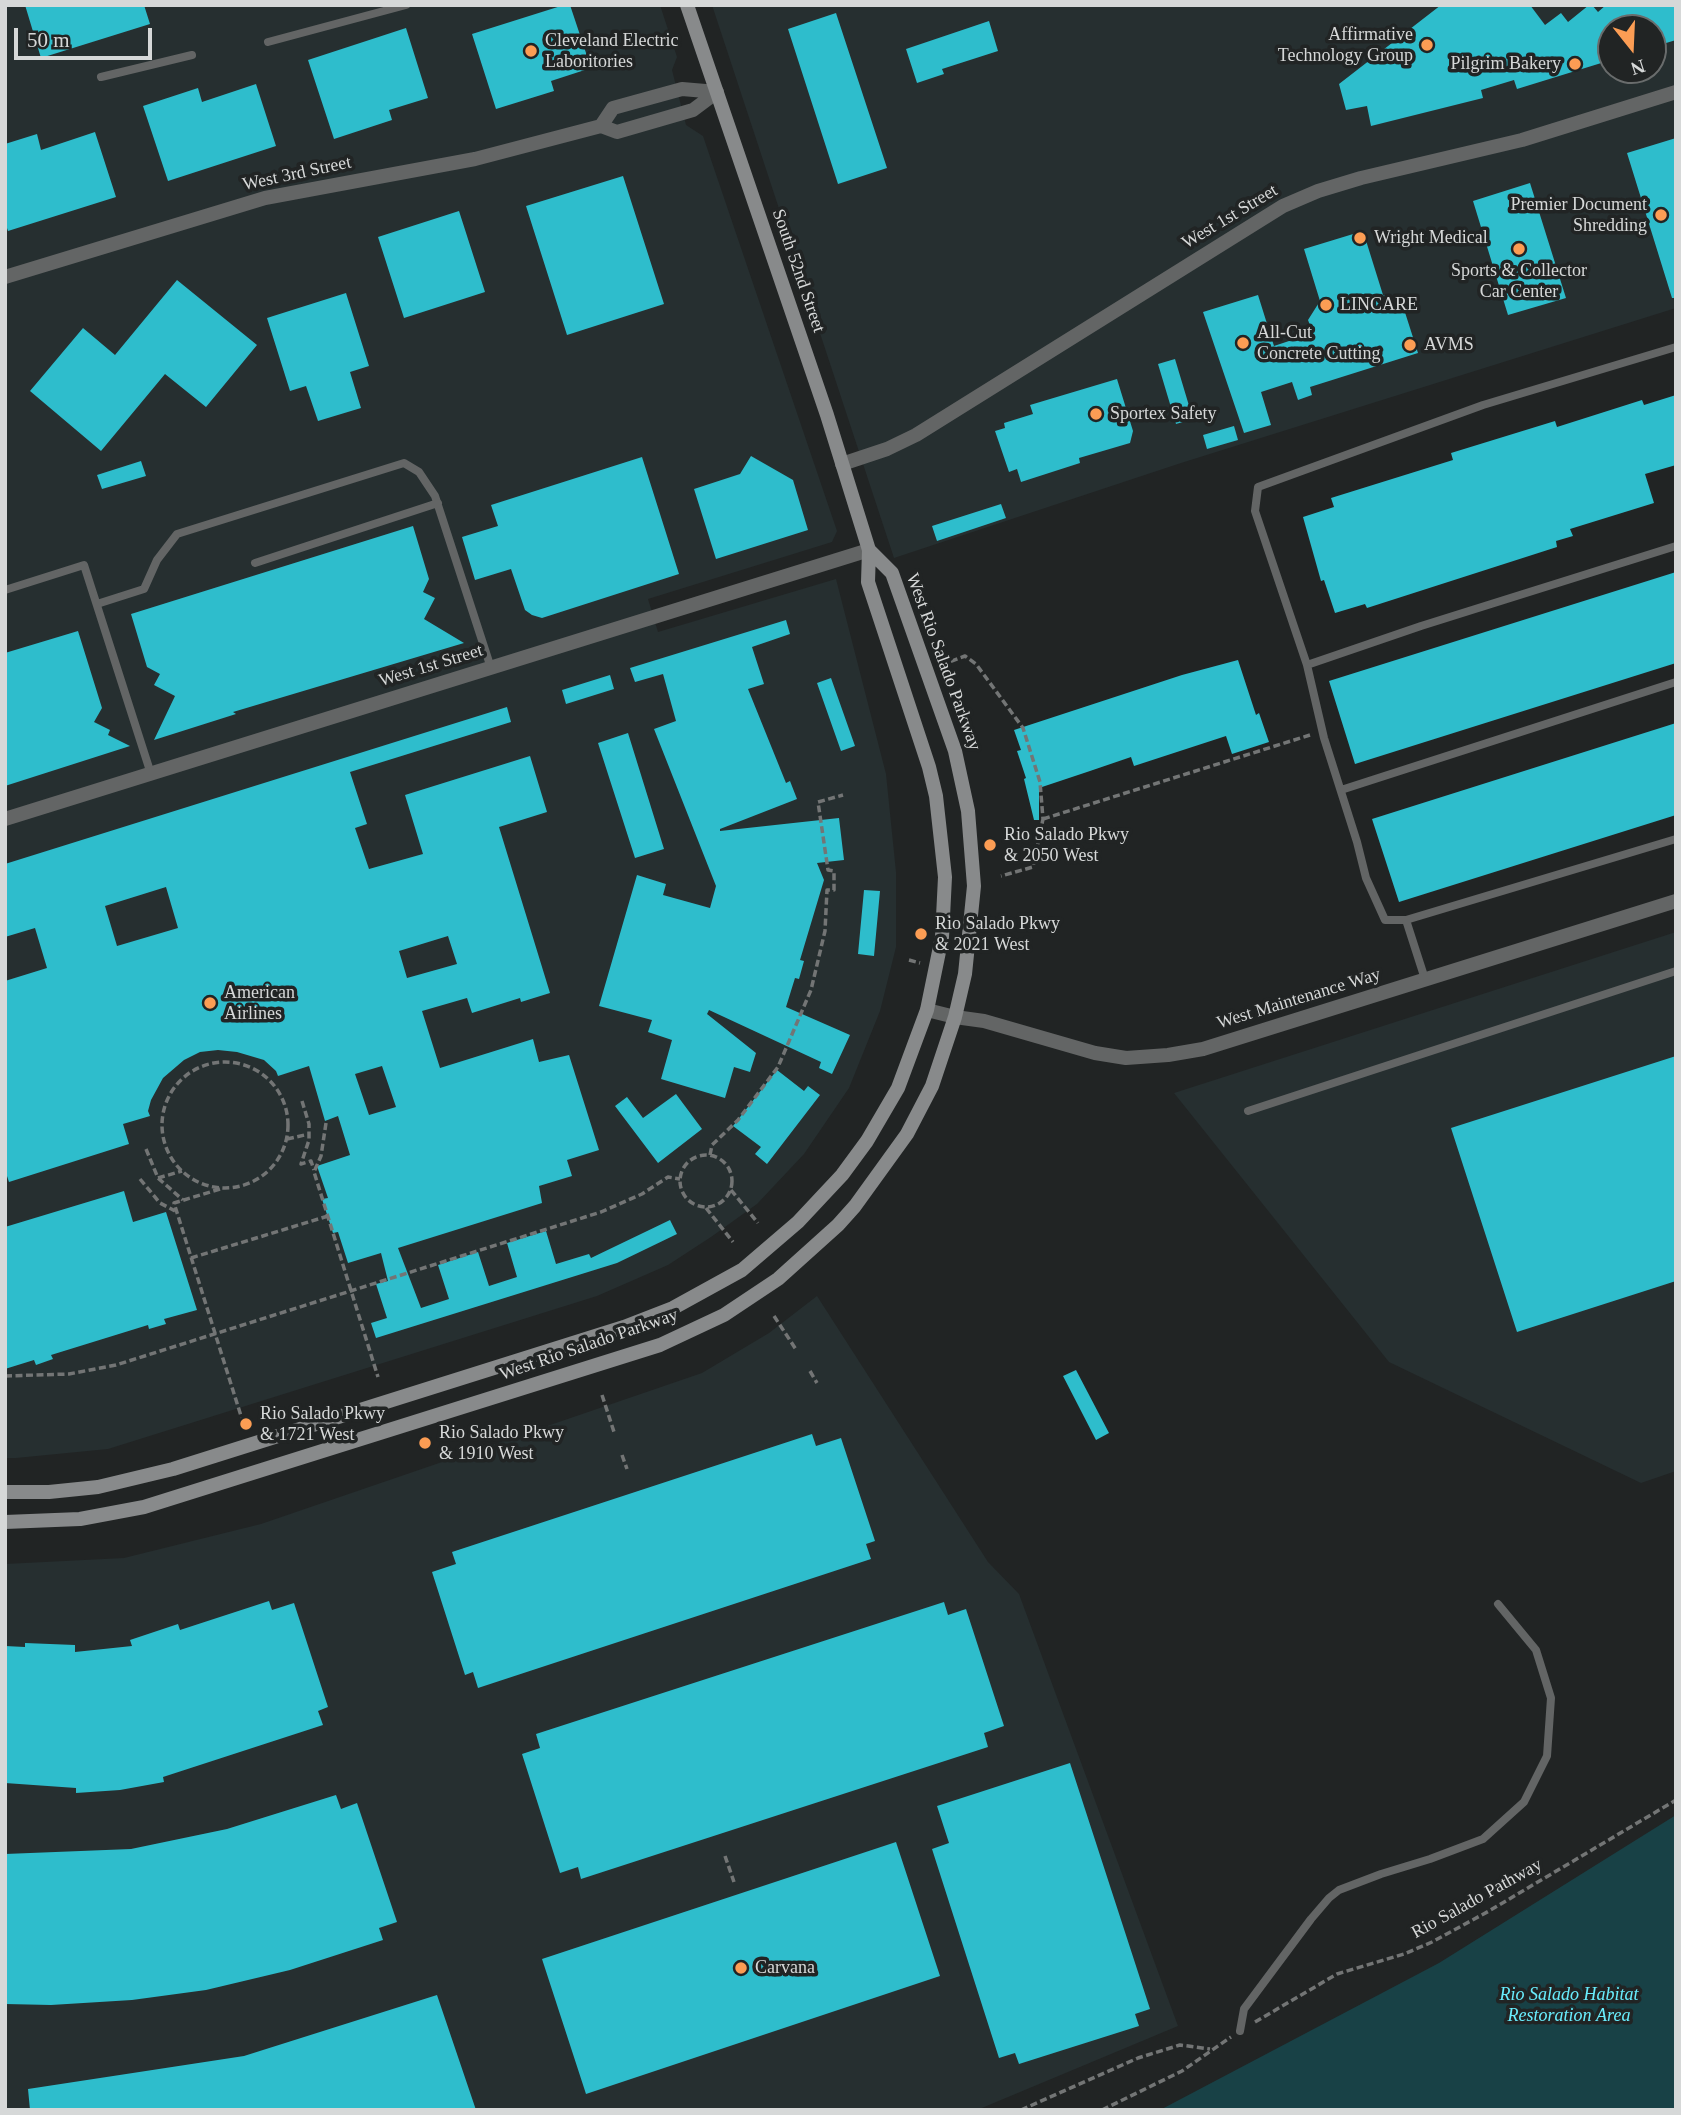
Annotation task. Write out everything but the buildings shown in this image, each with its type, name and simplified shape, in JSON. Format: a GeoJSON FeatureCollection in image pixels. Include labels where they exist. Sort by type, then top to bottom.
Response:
{"type":"FeatureCollection","features":[{"type":"Feature","properties":{"kind":"main road","name":"South 52nd Street"},"geometry":{"type":"LineString","coordinates":[[687,5],[869,550]]}},
{"type":"Feature","properties":{"kind":"main road","name":"West Rio Salado Parkway"},"geometry":{"type":"LineString","coordinates":[[5,1492],[49,1492],[98,1487],[173,1469],[624,1328],[699,1295],[742,1270],[784,1236],[842,1175],[867,1141],[898,1088],[927,1010],[942,937],[945,877],[929,767],[868,582],[869,550]]}},
{"type":"Feature","properties":{"kind":"main road","name":"West Rio Salado Parkway"},"geometry":{"type":"LineString","coordinates":[[5,1522],[80,1519],[111,1515],[155,1504],[660,1345],[724,1315],[778,1279],[838,1225],[863,1196],[907,1134],[937,1073],[955,1017],[970,942],[974,886],[963,780],[956,751],[892,573],[869,550]]}},
{"type":"Feature","properties":{"kind":"street","name":"West 3rd Street"},"geometry":{"type":"LineString","coordinates":[[601,126],[614,108],[680,89],[717,92]]}},
{"type":"Feature","properties":{"kind":"street","name":"West 3rd Street"},"geometry":{"type":"LineString","coordinates":[[5,277],[265,198],[475,159],[601,126],[617,132],[645,125],[693,110],[717,92]]}},
{"type":"Feature","properties":{"kind":"street","name":"West 1st Street"},"geometry":{"type":"LineString","coordinates":[[842,464],[887,449],[916,435],[1283,206],[1318,191],[1361,178],[1522,139],[1676,92]]}},
{"type":"Feature","properties":{"kind":"street","name":"West 1st Street"},"geometry":{"type":"LineString","coordinates":[[5,819],[869,550]]}},
{"type":"Feature","properties":{"kind":"street","name":"West Maintenance Way"},"geometry":{"type":"LineString","coordinates":[[927,1010],[984,1021],[1095,1053],[1126,1058],[1168,1055],[1203,1049],[1676,901]]}},
{"type":"Feature","properties":{"kind":"lane"},"geometry":{"type":"LineString","coordinates":[[268,43],[406,5]]}},
{"type":"Feature","properties":{"kind":"lane"},"geometry":{"type":"LineString","coordinates":[[101,78],[192,55]]}},
{"type":"Feature","properties":{"kind":"lane"},"geometry":{"type":"LineString","coordinates":[[1676,348],[1483,405],[1258,487],[1255,511],[1307,665],[1324,738],[1366,878],[1385,920],[1406,920],[1676,839]]}},
{"type":"Feature","properties":{"kind":"lane"},"geometry":{"type":"LineString","coordinates":[[97,604],[144,589],[157,560],[177,534],[404,463],[419,472],[438,503],[491,668]]}},
{"type":"Feature","properties":{"kind":"lane"},"geometry":{"type":"LineString","coordinates":[[255,563],[438,503]]}},
{"type":"Feature","properties":{"kind":"lane"},"geometry":{"type":"LineString","coordinates":[[1307,665],[1421,626],[1676,546]]}},
{"type":"Feature","properties":{"kind":"lane"},"geometry":{"type":"LineString","coordinates":[[5,590],[85,565],[152,774]]}},
{"type":"Feature","properties":{"kind":"lane"},"geometry":{"type":"LineString","coordinates":[[1340,790],[1676,682]]}},
{"type":"Feature","properties":{"kind":"lane"},"geometry":{"type":"LineString","coordinates":[[1406,920],[1425,979]]}},
{"type":"Feature","properties":{"kind":"lane"},"geometry":{"type":"LineString","coordinates":[[1248,1111],[1676,971]]}},
{"type":"Feature","properties":{"kind":"lane"},"geometry":{"type":"LineString","coordinates":[[1240,2031],[1244,2009],[1329,1898],[1339,1890],[1483,1839],[1524,1802],[1547,1756],[1551,1698],[1536,1650],[1498,1604]]}},
{"type":"Feature","properties":{"kind":"path"},"geometry":{"type":"LineString","coordinates":[[941,665],[965,656],[976,664],[1023,728],[1040,782],[1043,819],[1033,867],[1001,876]]}},
{"type":"Feature","properties":{"kind":"path"},"geometry":{"type":"LineString","coordinates":[[1043,819],[1310,735]]}},
{"type":"Feature","properties":{"kind":"path"},"geometry":{"type":"LineString","coordinates":[[710,1155],[712,1145],[738,1120],[778,1067],[811,990],[825,931],[827,890],[834,890],[834,871],[828,870],[818,803],[843,796]]}},
{"type":"Feature","properties":{"kind":"path"},"geometry":{"type":"LineString","coordinates":[[909,960],[922,964]]}},
{"type":"Feature","properties":{"kind":"path"},"geometry":{"type":"LineString","coordinates":[[222,1189],[203,1185],[172,1162],[164,1144],[161,1122],[166,1101],[178,1082],[196,1069],[217,1063],[239,1063],[260,1072],[276,1087],[286,1107],[289,1126],[275,1164],[260,1178],[242,1186],[174,1203],[242,1419]]}},
{"type":"Feature","properties":{"kind":"path"},"geometry":{"type":"LineString","coordinates":[[302,1101],[310,1124],[301,1164],[311,1161],[378,1377]]}},
{"type":"Feature","properties":{"kind":"path"},"geometry":{"type":"LineString","coordinates":[[314,1172],[321,1156],[326,1122]]}},
{"type":"Feature","properties":{"kind":"path"},"geometry":{"type":"LineString","coordinates":[[286,1140],[309,1134]]}},
{"type":"Feature","properties":{"kind":"path"},"geometry":{"type":"LineString","coordinates":[[146,1149],[158,1178],[184,1200]]}},
{"type":"Feature","properties":{"kind":"path"},"geometry":{"type":"LineString","coordinates":[[706,1208],[722,1203],[731,1190],[733,1179],[730,1170],[719,1158],[710,1155],[691,1160],[685,1166],[680,1179],[685,1197],[691,1203],[706,1208],[733,1242]]}},
{"type":"Feature","properties":{"kind":"path"},"geometry":{"type":"LineString","coordinates":[[158,1178],[182,1171]]}},
{"type":"Feature","properties":{"kind":"path"},"geometry":{"type":"LineString","coordinates":[[5,1376],[93,1371],[601,1212],[642,1194],[668,1177],[680,1179]]}},
{"type":"Feature","properties":{"kind":"path"},"geometry":{"type":"LineString","coordinates":[[140,1179],[160,1203],[177,1212]]}},
{"type":"Feature","properties":{"kind":"path"},"geometry":{"type":"LineString","coordinates":[[731,1190],[758,1223]]}},
{"type":"Feature","properties":{"kind":"path"},"geometry":{"type":"LineString","coordinates":[[191,1258],[328,1216]]}},
{"type":"Feature","properties":{"kind":"path"},"geometry":{"type":"LineString","coordinates":[[774,1316],[797,1351]]}},
{"type":"Feature","properties":{"kind":"path"},"geometry":{"type":"LineString","coordinates":[[810,1371],[817,1383]]}},
{"type":"Feature","properties":{"kind":"path"},"geometry":{"type":"LineString","coordinates":[[602,1395],[615,1435]]}},
{"type":"Feature","properties":{"kind":"path"},"geometry":{"type":"LineString","coordinates":[[622,1455],[627,1469]]}},
{"type":"Feature","properties":{"kind":"path","name":"Rio Salado Pathway"},"geometry":{"type":"LineString","coordinates":[[1102,2110],[1182,2071],[1240,2031],[1337,1974],[1404,1954],[1432,1942],[1676,1800]]}},
{"type":"Feature","properties":{"kind":"path"},"geometry":{"type":"LineString","coordinates":[[725,1856],[733,1882]]}},
{"type":"Feature","properties":{"kind":"path"},"geometry":{"type":"LineString","coordinates":[[1021,2110],[1138,2058],[1180,2045],[1212,2049]]}},
{"type":"Feature","properties":{"kind":"shaded area"},"geometry":{"type":"Polygon","coordinates":[[[5,5],[660,5],[677,57],[672,70],[686,125],[703,136],[837,531],[832,542],[648,599],[658,632],[836,579],[886,774],[896,872],[896,947],[880,1011],[849,1088],[804,1154],[757,1204],[711,1237],[668,1265],[597,1296],[108,1449],[16,1458],[5,1458],[5,5]]]}},
{"type":"Feature","properties":{"kind":"shaded area"},"geometry":{"type":"Polygon","coordinates":[[[712,5],[1676,5],[1676,308],[1181,463],[894,558],[712,5]]]}},
{"type":"Feature","properties":{"kind":"shaded area"},"geometry":{"type":"Polygon","coordinates":[[[1676,932],[1676,1471],[1641,1483],[1389,1362],[1174,1093],[1676,932]]]}},
{"type":"Feature","properties":{"kind":"shaded area"},"geometry":{"type":"Polygon","coordinates":[[[817,1296],[988,1562],[1019,1594],[1178,2026],[977,2110],[5,2110],[5,1564],[124,1558],[261,1524],[702,1373],[769,1333],[817,1296]]]}},
{"type":"Feature","properties":{"kind":"green space","name":"Rio Salado Habitat Restoration Area"},"geometry":{"type":"Polygon","coordinates":[[[1676,1815],[1676,2110],[1160,2110],[1439,1963],[1676,1815]]]}},
{"type":"Feature","properties":{"kind":"place","name":"Affirmative Technology Group"},"geometry":{"type":"Point","coordinates":[1427,45]}},
{"type":"Feature","properties":{"kind":"place","name":"Cleveland Electric Laboritories"},"geometry":{"type":"Point","coordinates":[531,51]}},
{"type":"Feature","properties":{"kind":"place","name":"Pilgrim Bakery"},"geometry":{"type":"Point","coordinates":[1575,64]}},
{"type":"Feature","properties":{"kind":"place","name":"Premier Document Shredding"},"geometry":{"type":"Point","coordinates":[1661,215]}},
{"type":"Feature","properties":{"kind":"place","name":"Wright Medical"},"geometry":{"type":"Point","coordinates":[1360,238]}},
{"type":"Feature","properties":{"kind":"place","name":"Sports & Collector Car Center"},"geometry":{"type":"Point","coordinates":[1519,249]}},
{"type":"Feature","properties":{"kind":"place","name":"LINCARE"},"geometry":{"type":"Point","coordinates":[1326,305]}},
{"type":"Feature","properties":{"kind":"place","name":"All-Cut Concrete Cutting"},"geometry":{"type":"Point","coordinates":[1243,343]}},
{"type":"Feature","properties":{"kind":"place","name":"AVMS"},"geometry":{"type":"Point","coordinates":[1410,345]}},
{"type":"Feature","properties":{"kind":"place","name":"Sportex Safety"},"geometry":{"type":"Point","coordinates":[1096,414]}},
{"type":"Feature","properties":{"kind":"place","name":"Rio Salado Pkwy & 2050 West"},"geometry":{"type":"Point","coordinates":[990,845]}},
{"type":"Feature","properties":{"kind":"place","name":"Rio Salado Pkwy & 2021 West"},"geometry":{"type":"Point","coordinates":[921,934]}},
{"type":"Feature","properties":{"kind":"place","name":"American Airlines"},"geometry":{"type":"Point","coordinates":[210,1003]}},
{"type":"Feature","properties":{"kind":"place","name":"Rio Salado Pkwy & 1721 West"},"geometry":{"type":"Point","coordinates":[246,1424]}},
{"type":"Feature","properties":{"kind":"place","name":"Rio Salado Pkwy & 1910 West"},"geometry":{"type":"Point","coordinates":[425,1443]}},
{"type":"Feature","properties":{"kind":"place","name":"Carvana"},"geometry":{"type":"Point","coordinates":[741,1968]}}]}
